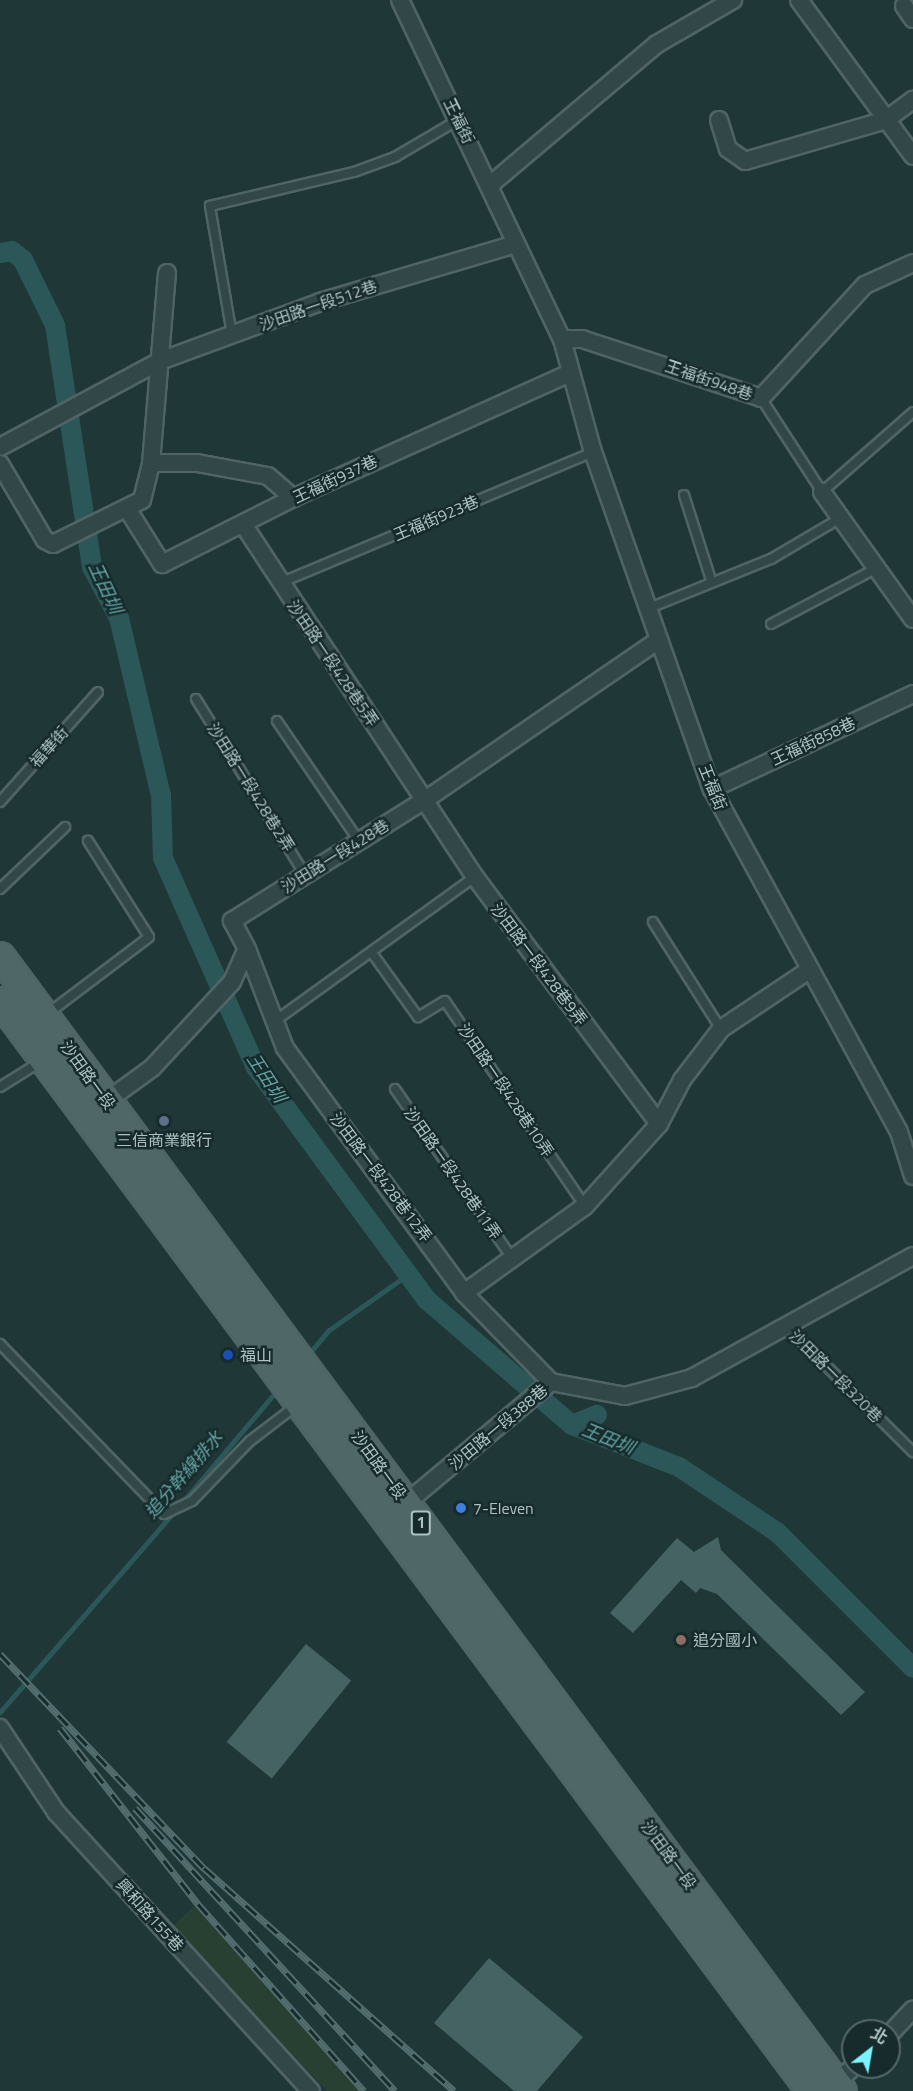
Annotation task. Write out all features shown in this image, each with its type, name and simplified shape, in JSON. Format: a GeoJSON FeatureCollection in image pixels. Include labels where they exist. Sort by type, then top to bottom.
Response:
{"type":"FeatureCollection","features":[{"type":"Feature","properties":{"kind":"main road","name":"沙田路一段"},"geometry":{"type":"LineString","coordinates":[[0,956],[45,1016],[96,1109],[297,1405],[398,1510]]}},
{"type":"Feature","properties":{"kind":"main road","name":"沙田路一段"},"geometry":{"type":"LineString","coordinates":[[0,1001],[41,1060],[96,1109],[619,1807],[835,2083]]}},
{"type":"Feature","properties":{"kind":"street","name":"王福街"},"geometry":{"type":"LineString","coordinates":[[400,0],[490,185],[516,244]]}},
{"type":"Feature","properties":{"kind":"street"},"geometry":{"type":"LineString","coordinates":[[490,185],[657,44],[733,0]]}},
{"type":"Feature","properties":{"kind":"street"},"geometry":{"type":"LineString","coordinates":[[799,0],[913,156]]}},
{"type":"Feature","properties":{"kind":"street"},"geometry":{"type":"LineString","coordinates":[[719,120],[728,148],[745,161],[886,120],[913,100]]}},
{"type":"Feature","properties":{"kind":"street"},"geometry":{"type":"LineString","coordinates":[[516,244],[562,339],[568,374]]}},
{"type":"Feature","properties":{"kind":"street","name":"沙田路一段512巷"},"geometry":{"type":"LineString","coordinates":[[0,447],[160,361],[320,302],[516,244]]}},
{"type":"Feature","properties":{"kind":"street","name":"王福街948巷"},"geometry":{"type":"LineString","coordinates":[[562,339],[582,339],[760,398],[865,285],[913,263]]}},
{"type":"Feature","properties":{"kind":"street"},"geometry":{"type":"LineString","coordinates":[[0,464],[45,540],[53,544],[128,510],[147,491],[167,273]]}},
{"type":"Feature","properties":{"kind":"street","name":"王福街"},"geometry":{"type":"LineString","coordinates":[[568,374],[647,609],[712,789],[899,1132],[913,1176]]}},
{"type":"Feature","properties":{"kind":"street","name":"王福街937巷"},"geometry":{"type":"LineString","coordinates":[[128,510],[162,564],[293,498],[568,374]]}},
{"type":"Feature","properties":{"kind":"street"},"geometry":{"type":"LineString","coordinates":[[151,463],[197,463],[268,476],[293,498]]}},
{"type":"Feature","properties":{"kind":"street"},"geometry":{"type":"LineString","coordinates":[[822,492],[873,570],[913,619]]}},
{"type":"Feature","properties":{"kind":"street","name":"沙田路一段428巷5弄"},"geometry":{"type":"LineString","coordinates":[[243,524],[425,800]]}},
{"type":"Feature","properties":{"kind":"street","name":"沙田路一段428巷"},"geometry":{"type":"LineString","coordinates":[[247,949],[232,921],[425,800],[659,640]]}},
{"type":"Feature","properties":{"kind":"street","name":"王福街858巷"},"geometry":{"type":"LineString","coordinates":[[712,789],[913,694]]}},
{"type":"Feature","properties":{"kind":"street","name":"沙田路一段428巷9弄"},"geometry":{"type":"LineString","coordinates":[[425,800],[475,877],[659,1124]]}},
{"type":"Feature","properties":{"kind":"street"},"geometry":{"type":"LineString","coordinates":[[96,1109],[152,1068],[232,982],[247,949]]}},
{"type":"Feature","properties":{"kind":"street","name":"沙田路一段428巷12弄"},"geometry":{"type":"LineString","coordinates":[[247,949],[285,1048],[464,1293],[551,1382]]}},
{"type":"Feature","properties":{"kind":"street"},"geometry":{"type":"LineString","coordinates":[[464,1293],[585,1206],[659,1124],[682,1080],[721,1029],[809,970]]}},
{"type":"Feature","properties":{"kind":"street","name":"沙田路一段320巷"},"geometry":{"type":"LineString","coordinates":[[786,1326],[913,1257]]}},
{"type":"Feature","properties":{"kind":"street","name":"沙田路一段388巷"},"geometry":{"type":"LineString","coordinates":[[398,1510],[551,1382],[625,1396],[692,1378],[786,1326]]}},
{"type":"Feature","properties":{"kind":"street","name":"興和路155巷"},"geometry":{"type":"LineString","coordinates":[[1,1729],[56,1812],[311,2091]]}},
{"type":"Feature","properties":{"kind":"street"},"geometry":{"type":"LineString","coordinates":[[901,2022],[913,2009]]}},
{"type":"Feature","properties":{"kind":"lane"},"geometry":{"type":"LineString","coordinates":[[232,335],[210,206],[354,172],[395,157],[458,120]]}},
{"type":"Feature","properties":{"kind":"lane"},"geometry":{"type":"LineString","coordinates":[[760,398],[822,492],[913,412]]}},
{"type":"Feature","properties":{"kind":"lane","name":"王福街923巷"},"geometry":{"type":"LineString","coordinates":[[280,583],[593,452]]}},
{"type":"Feature","properties":{"kind":"lane"},"geometry":{"type":"LineString","coordinates":[[684,495],[711,580]]}},
{"type":"Feature","properties":{"kind":"lane"},"geometry":{"type":"LineString","coordinates":[[647,609],[711,580],[771,559],[839,519]]}},
{"type":"Feature","properties":{"kind":"lane"},"geometry":{"type":"LineString","coordinates":[[771,624],[873,570]]}},
{"type":"Feature","properties":{"kind":"lane","name":"福華街"},"geometry":{"type":"LineString","coordinates":[[0,802],[98,692]]}},
{"type":"Feature","properties":{"kind":"lane","name":"沙田路一段428巷2弄"},"geometry":{"type":"LineString","coordinates":[[196,699],[305,875]]}},
{"type":"Feature","properties":{"kind":"lane"},"geometry":{"type":"LineString","coordinates":[[277,721],[359,841]]}},
{"type":"Feature","properties":{"kind":"lane"},"geometry":{"type":"LineString","coordinates":[[0,889],[65,827]]}},
{"type":"Feature","properties":{"kind":"lane"},"geometry":{"type":"LineString","coordinates":[[45,1016],[149,937],[88,841]]}},
{"type":"Feature","properties":{"kind":"lane"},"geometry":{"type":"LineString","coordinates":[[275,1021],[475,877]]}},
{"type":"Feature","properties":{"kind":"lane"},"geometry":{"type":"LineString","coordinates":[[653,922],[721,1029]]}},
{"type":"Feature","properties":{"kind":"lane","name":"沙田路一段428巷10弄"},"geometry":{"type":"LineString","coordinates":[[372,953],[418,1017],[446,1001],[585,1206]]}},
{"type":"Feature","properties":{"kind":"lane"},"geometry":{"type":"LineString","coordinates":[[0,1087],[41,1060]]}},
{"type":"Feature","properties":{"kind":"lane","name":"沙田路一段428巷11弄"},"geometry":{"type":"LineString","coordinates":[[395,1089],[512,1258]]}},
{"type":"Feature","properties":{"kind":"lane","name":"沙田路一段320巷"},"geometry":{"type":"LineString","coordinates":[[786,1326],[913,1452]]}},
{"type":"Feature","properties":{"kind":"lane"},"geometry":{"type":"LineString","coordinates":[[0,1344],[164,1514],[192,1501],[250,1441],[297,1405]]}},
{"type":"Feature","properties":{"kind":"green space"},"geometry":{"type":"Polygon","coordinates":[[[194,1906],[360,2091],[327,2091],[172,1927],[194,1906]]]}},
{"type":"Feature","properties":{"kind":"building"},"geometry":{"type":"Polygon","coordinates":[[[718,1537],[721,1550],[865,1692],[841,1715],[717,1594],[700,1588],[696,1593],[681,1580],[633,1633],[610,1613],[677,1538],[694,1552],[718,1537]]]}},
{"type":"Feature","properties":{"kind":"building"},"geometry":{"type":"Polygon","coordinates":[[[306,1644],[351,1681],[272,1778],[227,1742],[306,1644]]]}},
{"type":"Feature","properties":{"kind":"building"},"geometry":{"type":"Polygon","coordinates":[[[489,1958],[583,2037],[537,2091],[514,2091],[434,2023],[489,1958]]]}},
{"type":"Feature","properties":{"kind":"waterway","name":"王田圳"},"geometry":{"type":"LineString","coordinates":[[0,253],[12,251],[23,260],[55,325],[92,567],[119,618],[161,795],[163,858],[255,1066],[427,1300],[572,1425],[679,1467],[777,1532],[913,1668]]}},
{"type":"Feature","properties":{"kind":"waterway","name":"追分幹線排水"},"geometry":{"type":"LineString","coordinates":[[307,1356],[329,1330],[407,1275]]}},
{"type":"Feature","properties":{"kind":"waterway","name":"追分幹線排水"},"geometry":{"type":"LineString","coordinates":[[180,1505],[279,1388]]}},
{"type":"Feature","properties":{"kind":"waterway"},"geometry":{"type":"LineString","coordinates":[[572,1425],[597,1415]]}},
{"type":"Feature","properties":{"kind":"waterway","name":"追分幹線排水"},"geometry":{"type":"LineString","coordinates":[[0,1712],[174,1512]]}},
{"type":"Feature","properties":{"kind":"railway"},"geometry":{"type":"LineString","coordinates":[[0,1654],[204,1868],[454,2091]]}},
{"type":"Feature","properties":{"kind":"railway"},"geometry":{"type":"LineString","coordinates":[[60,1728],[198,1904],[364,2091]]}},
{"type":"Feature","properties":{"kind":"railway"},"geometry":{"type":"LineString","coordinates":[[135,1808],[395,2091]]}},
{"type":"Feature","properties":{"kind":"place","name":"三信商業銀行"},"geometry":{"type":"Point","coordinates":[164,1121]}},
{"type":"Feature","properties":{"kind":"place","name":"福山"},"geometry":{"type":"Point","coordinates":[228,1355]}},
{"type":"Feature","properties":{"kind":"place","name":"7-Eleven"},"geometry":{"type":"Point","coordinates":[461,1508]}},
{"type":"Feature","properties":{"kind":"place","name":"追分國小"},"geometry":{"type":"Point","coordinates":[681,1640]}}]}
